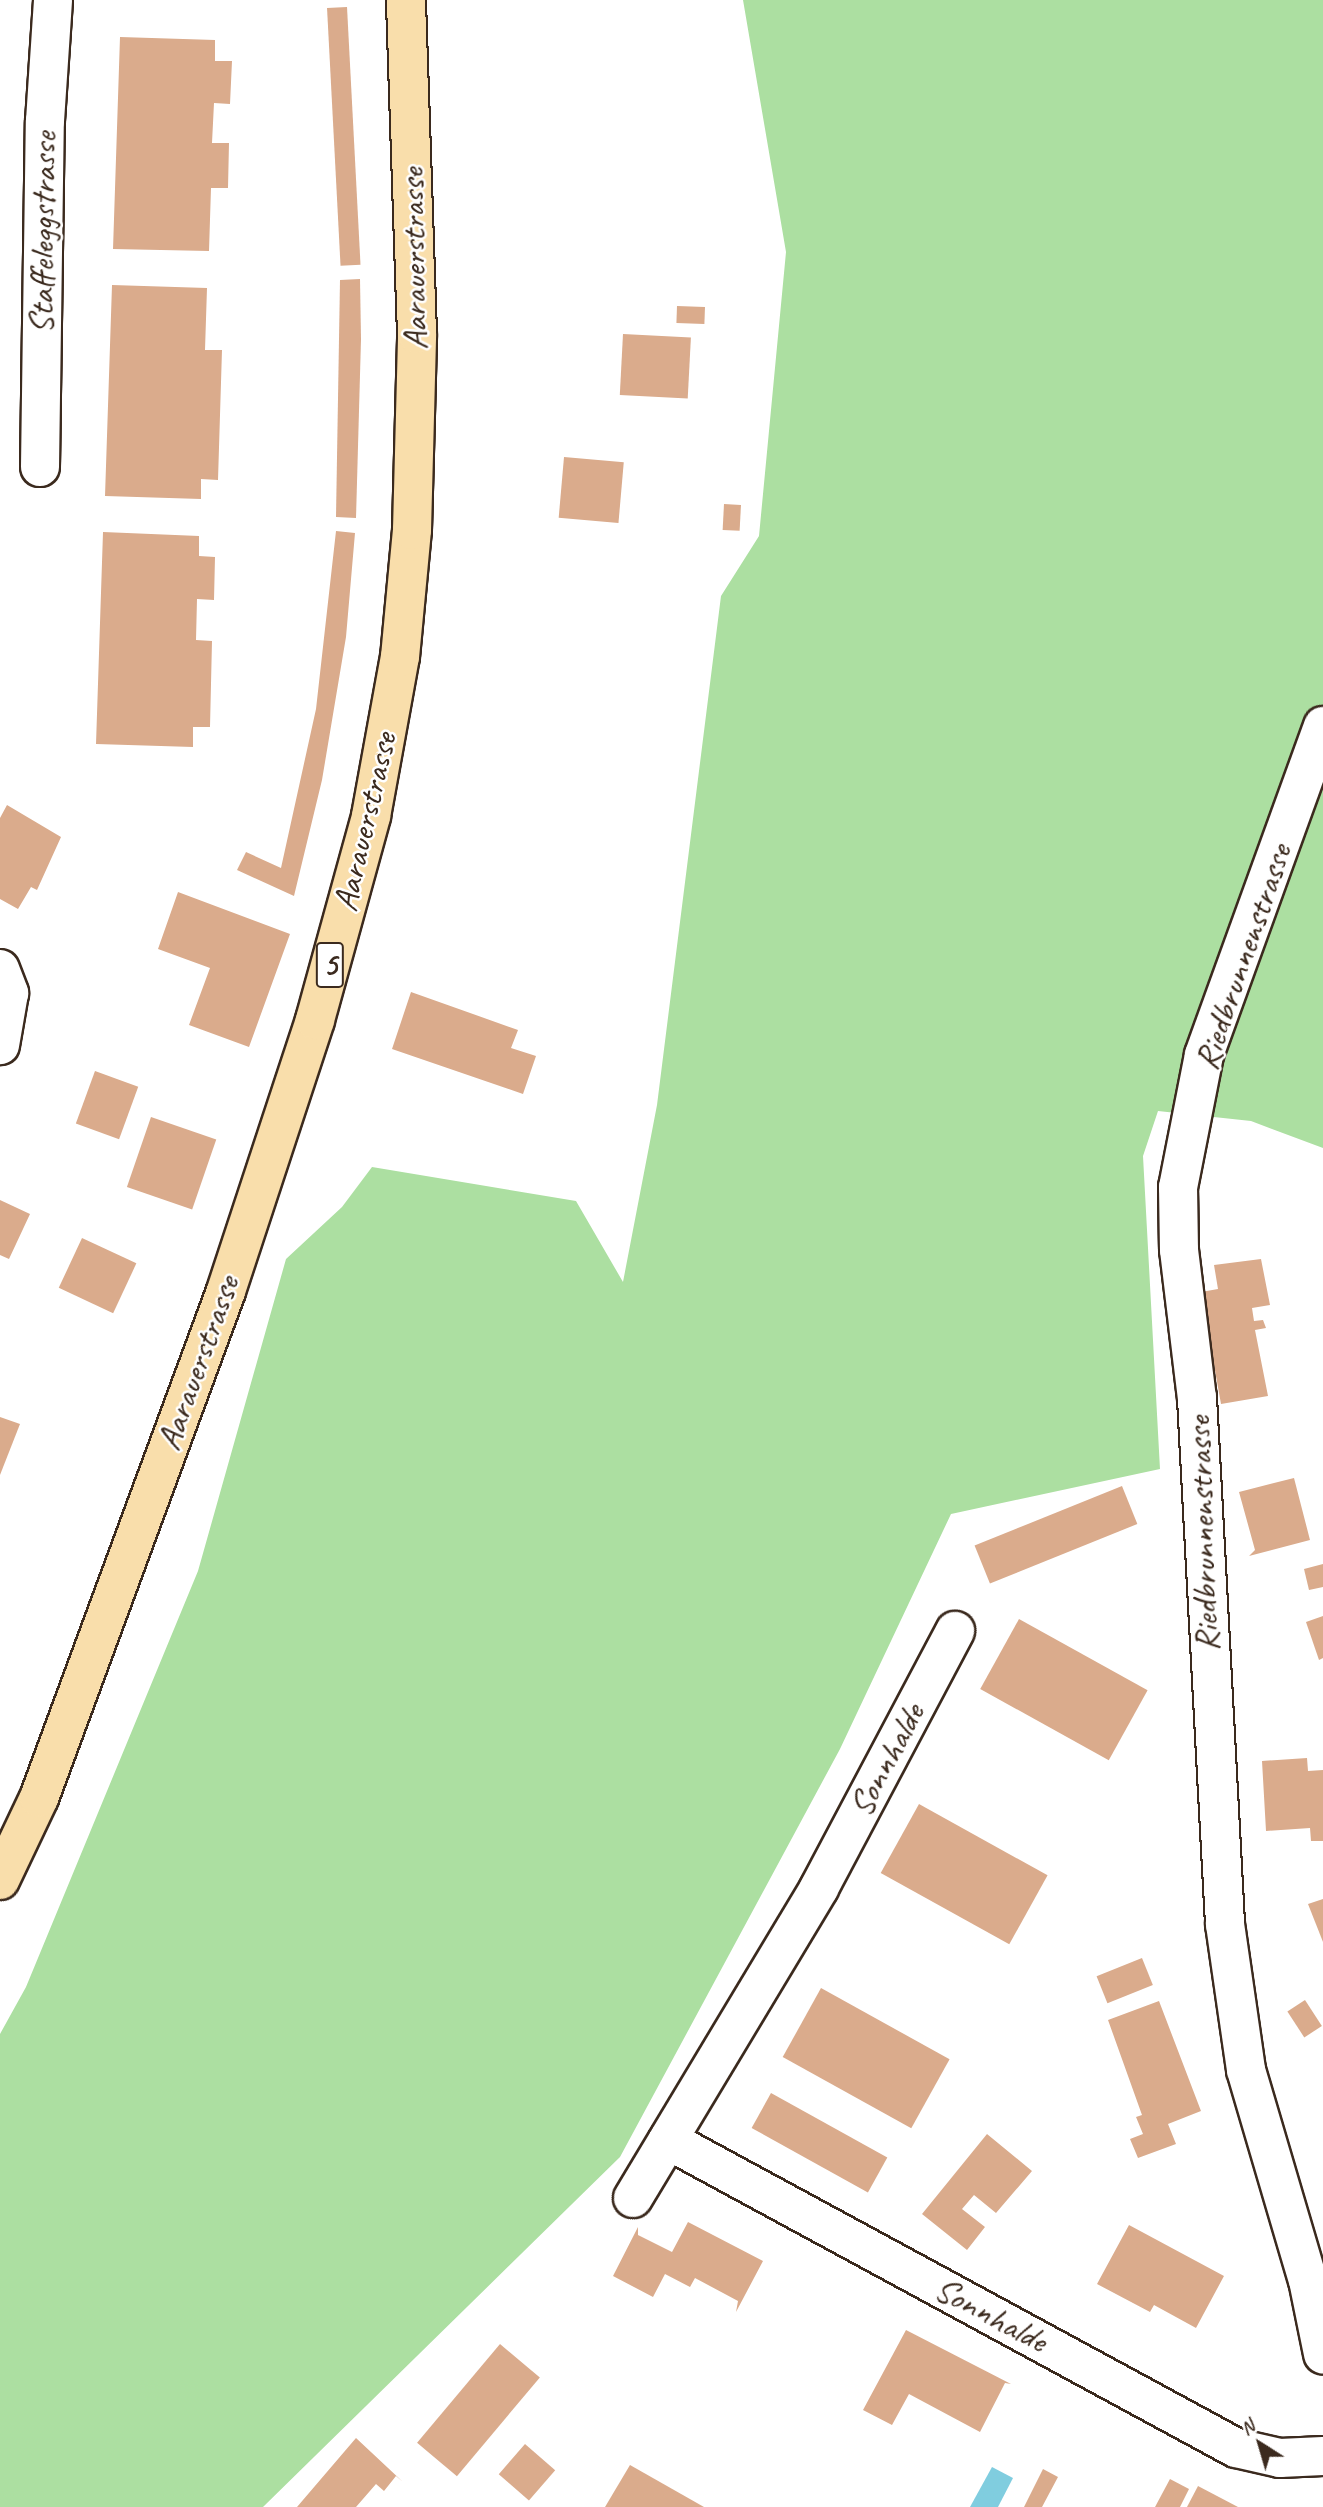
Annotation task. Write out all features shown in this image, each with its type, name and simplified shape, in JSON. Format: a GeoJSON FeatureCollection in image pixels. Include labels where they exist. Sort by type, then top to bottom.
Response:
{"type":"FeatureCollection","features":[{"type":"Feature","properties":{"kind":"main road","name":"Aarauerstrasse"},"geometry":{"type":"LineString","coordinates":[[0,1880],[39,1798],[226,1291],[315,1020],[371,816],[400,657],[412,530],[417,334],[406,0]]}},
{"type":"Feature","properties":{"kind":"street","name":"Staffeleggstrasse"},"geometry":{"type":"LineString","coordinates":[[40,467],[45,121],[53,0]]}},
{"type":"Feature","properties":{"kind":"street","name":"Riedbrunnenstrasse"},"geometry":{"type":"LineString","coordinates":[[1323,726],[1204,1055],[1178,1200],[1179,1250],[1198,1398],[1225,1924],[1246,2070],[1308,2280],[1323,2354]]}},
{"type":"Feature","properties":{"kind":"street"},"geometry":{"type":"LineString","coordinates":[[0,969],[9,993],[0,1045]]}},
{"type":"Feature","properties":{"kind":"street","name":"Sonnhalde"},"geometry":{"type":"LineString","coordinates":[[633,2198],[819,1888],[956,1631]]}},
{"type":"Feature","properties":{"kind":"street","name":"Sonnhalde"},"geometry":{"type":"LineString","coordinates":[[668,2140],[1236,2448],[1280,2458],[1323,2456]]}},
{"type":"Feature","properties":{"kind":"green space"},"geometry":{"type":"Polygon","coordinates":[[[743,0],[1323,0],[1323,1148],[1251,1121],[1158,1111],[1143,1156],[1160,1469],[951,1514],[840,1749],[620,2157],[263,2507],[0,2507],[0,2034],[26,1987],[198,1571],[286,1259],[342,1207],[372,1167],[576,1201],[623,1282],[657,1105],[721,596],[759,536],[786,252],[743,0]]]}},
{"type":"Feature","properties":{"kind":"water"},"geometry":{"type":"Polygon","coordinates":[[[992,2467],[1013,2478],[998,2507],[970,2507],[992,2467]]]}},
{"type":"Feature","properties":{"kind":"building"},"geometry":{"type":"Polygon","coordinates":[[[347,7],[361,265],[341,266],[327,8],[347,7]]]}},
{"type":"Feature","properties":{"kind":"building"},"geometry":{"type":"Polygon","coordinates":[[[120,37],[215,40],[215,61],[232,61],[230,104],[214,103],[212,143],[229,143],[228,188],[211,188],[209,251],[113,249],[120,37]]]}},
{"type":"Feature","properties":{"kind":"building"},"geometry":{"type":"Polygon","coordinates":[[[360,279],[356,518],[336,517],[340,280],[360,279]]]}},
{"type":"Feature","properties":{"kind":"building"},"geometry":{"type":"Polygon","coordinates":[[[112,285],[207,288],[205,350],[222,350],[218,480],[201,479],[201,499],[105,496],[112,285]]]}},
{"type":"Feature","properties":{"kind":"building"},"geometry":{"type":"Polygon","coordinates":[[[677,306],[705,307],[704,324],[676,323],[677,306]]]}},
{"type":"Feature","properties":{"kind":"building"},"geometry":{"type":"Polygon","coordinates":[[[623,334],[691,338],[688,398],[620,395],[623,334]]]}},
{"type":"Feature","properties":{"kind":"building"},"geometry":{"type":"Polygon","coordinates":[[[564,457],[624,462],[618,523],[559,518],[564,457]]]}},
{"type":"Feature","properties":{"kind":"building"},"geometry":{"type":"Polygon","coordinates":[[[724,504],[741,505],[740,531],[723,530],[724,504]]]}},
{"type":"Feature","properties":{"kind":"building"},"geometry":{"type":"Polygon","coordinates":[[[336,531],[355,533],[346,637],[322,780],[294,896],[237,870],[246,852],[281,868],[316,709],[336,531]]]}},
{"type":"Feature","properties":{"kind":"building"},"geometry":{"type":"Polygon","coordinates":[[[103,532],[199,536],[199,556],[215,557],[214,600],[197,599],[196,640],[212,641],[210,727],[193,727],[193,747],[96,744],[103,532]]]}},
{"type":"Feature","properties":{"kind":"building"},"geometry":{"type":"Polygon","coordinates":[[[7,805],[61,837],[37,890],[31,887],[18,909],[0,899],[0,818],[7,805]]]}},
{"type":"Feature","properties":{"kind":"building"},"geometry":{"type":"Polygon","coordinates":[[[178,892],[290,934],[249,1047],[189,1025],[210,968],[158,949],[178,892]]]}},
{"type":"Feature","properties":{"kind":"building"},"geometry":{"type":"Polygon","coordinates":[[[411,992],[518,1030],[511,1048],[536,1056],[523,1094],[392,1049],[411,992]]]}},
{"type":"Feature","properties":{"kind":"building"},"geometry":{"type":"Polygon","coordinates":[[[95,1071],[138,1087],[119,1139],[76,1124],[95,1071]]]}},
{"type":"Feature","properties":{"kind":"building"},"geometry":{"type":"Polygon","coordinates":[[[151,1117],[216,1139],[192,1209],[127,1187],[151,1117]]]}},
{"type":"Feature","properties":{"kind":"building"},"geometry":{"type":"Polygon","coordinates":[[[0,1200],[30,1214],[9,1259],[0,1255],[0,1200]]]}},
{"type":"Feature","properties":{"kind":"building"},"geometry":{"type":"Polygon","coordinates":[[[82,1238],[136,1263],[113,1313],[59,1288],[82,1238]]]}},
{"type":"Feature","properties":{"kind":"building"},"geometry":{"type":"Polygon","coordinates":[[[1261,1259],[1270,1305],[1252,1308],[1254,1321],[1263,1320],[1266,1328],[1255,1330],[1268,1396],[1221,1404],[1201,1292],[1218,1289],[1214,1265],[1261,1259]]]}},
{"type":"Feature","properties":{"kind":"building"},"geometry":{"type":"Polygon","coordinates":[[[0,1417],[20,1424],[0,1475],[0,1417]]]}},
{"type":"Feature","properties":{"kind":"building"},"geometry":{"type":"Polygon","coordinates":[[[1294,1478],[1310,1540],[1249,1556],[1255,1550],[1239,1492],[1294,1478]]]}},
{"type":"Feature","properties":{"kind":"building"},"geometry":{"type":"Polygon","coordinates":[[[1122,1486],[1137,1524],[990,1584],[975,1546],[1122,1486]]]}},
{"type":"Feature","properties":{"kind":"building"},"geometry":{"type":"Polygon","coordinates":[[[1323,1564],[1323,1587],[1309,1590],[1304,1569],[1323,1564]]]}},
{"type":"Feature","properties":{"kind":"building"},"geometry":{"type":"Polygon","coordinates":[[[1323,1616],[1323,1658],[1319,1660],[1306,1622],[1323,1616]]]}},
{"type":"Feature","properties":{"kind":"building"},"geometry":{"type":"Polygon","coordinates":[[[1019,1619],[1148,1690],[1109,1760],[980,1689],[1019,1619]]]}},
{"type":"Feature","properties":{"kind":"building"},"geometry":{"type":"Polygon","coordinates":[[[1307,1758],[1308,1771],[1323,1770],[1323,1841],[1311,1841],[1310,1828],[1266,1831],[1262,1761],[1307,1758]]]}},
{"type":"Feature","properties":{"kind":"building"},"geometry":{"type":"Polygon","coordinates":[[[919,1804],[1048,1875],[1009,1944],[881,1873],[919,1804]]]}},
{"type":"Feature","properties":{"kind":"building"},"geometry":{"type":"Polygon","coordinates":[[[1323,1899],[1323,1942],[1308,1904],[1323,1899]]]}},
{"type":"Feature","properties":{"kind":"building"},"geometry":{"type":"Polygon","coordinates":[[[1142,1958],[1153,1985],[1107,2003],[1097,1976],[1142,1958]]]}},
{"type":"Feature","properties":{"kind":"building"},"geometry":{"type":"Polygon","coordinates":[[[821,1988],[950,2059],[911,2128],[783,2057],[821,1988]]]}},
{"type":"Feature","properties":{"kind":"building"},"geometry":{"type":"Polygon","coordinates":[[[1305,2000],[1322,2026],[1304,2037],[1287,2011],[1305,2000]]]}},
{"type":"Feature","properties":{"kind":"building"},"geometry":{"type":"Polygon","coordinates":[[[1159,2001],[1201,2111],[1168,2124],[1176,2144],[1138,2158],[1130,2139],[1143,2134],[1136,2117],[1142,2115],[1108,2020],[1159,2001]]]}},
{"type":"Feature","properties":{"kind":"building"},"geometry":{"type":"Polygon","coordinates":[[[771,2093],[887,2157],[868,2192],[752,2128],[771,2093]]]}},
{"type":"Feature","properties":{"kind":"building"},"geometry":{"type":"Polygon","coordinates":[[[987,2134],[1032,2171],[996,2213],[974,2195],[962,2209],[985,2227],[967,2250],[922,2214],[987,2134]]]}},
{"type":"Feature","properties":{"kind":"building"},"geometry":{"type":"Polygon","coordinates":[[[688,2222],[763,2261],[736,2312],[738,2301],[695,2278],[690,2287],[665,2274],[653,2297],[613,2276],[638,2227],[638,2235],[672,2252],[688,2222]]]}},
{"type":"Feature","properties":{"kind":"building"},"geometry":{"type":"Polygon","coordinates":[[[1129,2225],[1224,2276],[1196,2328],[1154,2305],[1150,2312],[1097,2284],[1129,2225]]]}},
{"type":"Feature","properties":{"kind":"building"},"geometry":{"type":"Polygon","coordinates":[[[906,2330],[1011,2384],[1005,2383],[980,2432],[909,2394],[892,2425],[863,2410],[906,2330]]]}},
{"type":"Feature","properties":{"kind":"building"},"geometry":{"type":"Polygon","coordinates":[[[500,2344],[540,2377],[457,2476],[417,2443],[500,2344]]]}},
{"type":"Feature","properties":{"kind":"building"},"geometry":{"type":"Polygon","coordinates":[[[356,2438],[403,2482],[396,2476],[384,2491],[376,2484],[356,2507],[297,2507],[356,2438]]]}},
{"type":"Feature","properties":{"kind":"building"},"geometry":{"type":"Polygon","coordinates":[[[525,2444],[555,2470],[529,2500],[499,2474],[525,2444]]]}},
{"type":"Feature","properties":{"kind":"building"},"geometry":{"type":"Polygon","coordinates":[[[630,2465],[704,2507],[605,2507],[630,2465]]]}},
{"type":"Feature","properties":{"kind":"building"},"geometry":{"type":"Polygon","coordinates":[[[1043,2469],[1058,2477],[1042,2507],[1024,2507],[1043,2469]]]}},
{"type":"Feature","properties":{"kind":"building"},"geometry":{"type":"Polygon","coordinates":[[[1170,2479],[1189,2489],[1180,2507],[1155,2507],[1170,2479]]]}},
{"type":"Feature","properties":{"kind":"building"},"geometry":{"type":"Polygon","coordinates":[[[1198,2486],[1238,2507],[1187,2507],[1198,2486]]]}}]}
